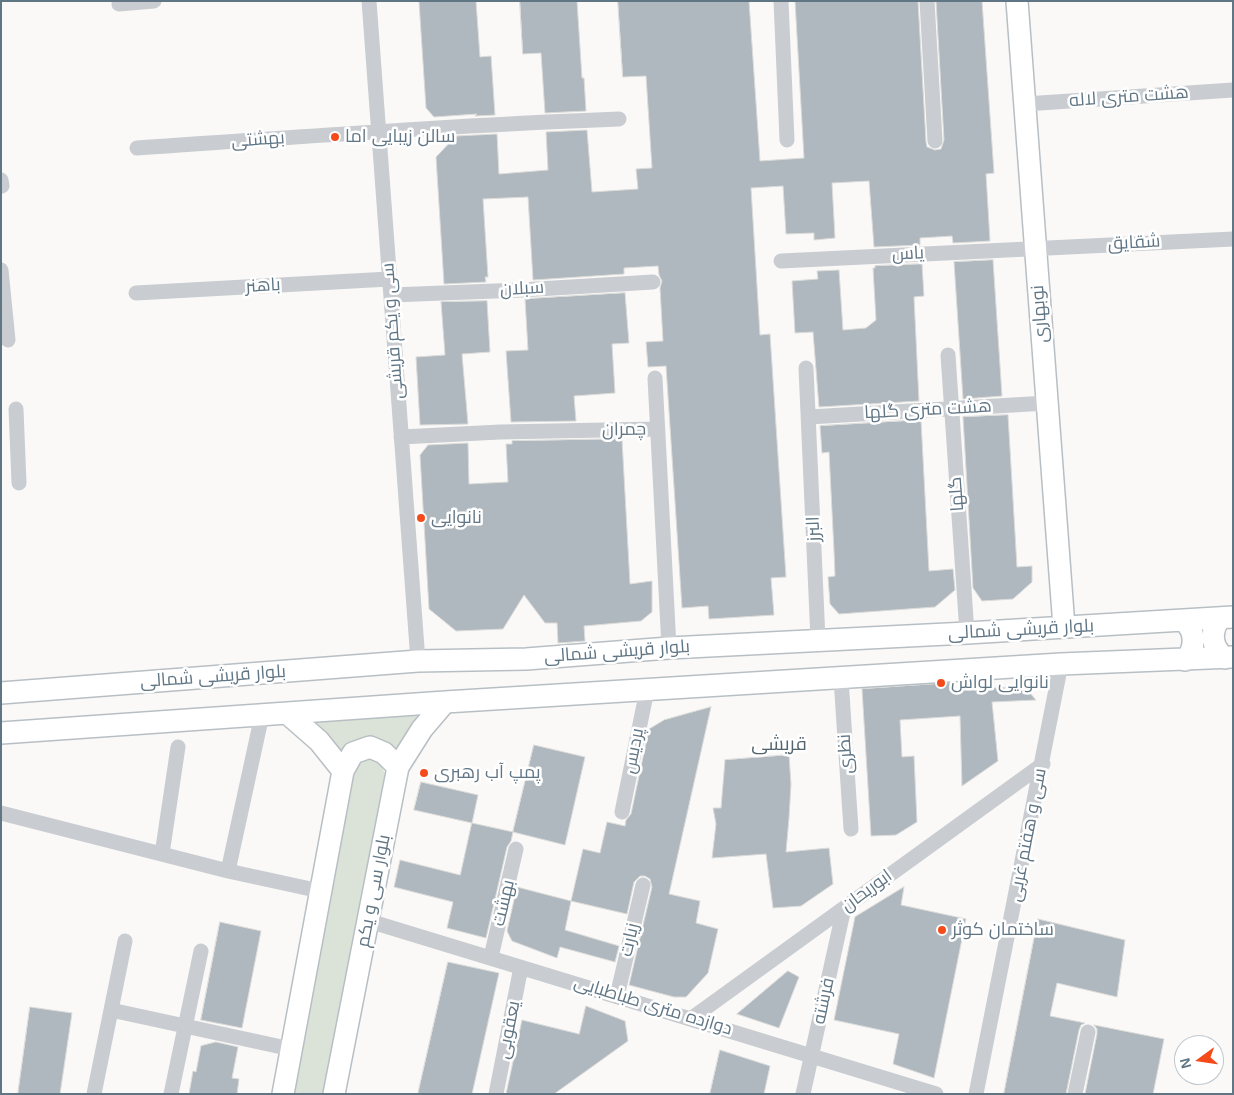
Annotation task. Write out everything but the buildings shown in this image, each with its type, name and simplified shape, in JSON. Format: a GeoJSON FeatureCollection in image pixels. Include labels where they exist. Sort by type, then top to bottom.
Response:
{"type":"FeatureCollection","features":[{"type":"Feature","properties":{"kind":"main road","name":"نوبهاری"},"geometry":{"type":"LineString","coordinates":[[1017,1],[1064,627]]}},
{"type":"Feature","properties":{"kind":"main road","name":"بلوار قریشی شمالی"},"geometry":{"type":"LineString","coordinates":[[1,693],[418,661],[526,659],[669,648],[1184,621],[1226,617]]}},
{"type":"Feature","properties":{"kind":"main road"},"geometry":{"type":"LineString","coordinates":[[1226,617],[1215,628],[1213,639],[1216,649],[1229,657]]}},
{"type":"Feature","properties":{"kind":"main road"},"geometry":{"type":"LineString","coordinates":[[1184,621],[1190,628],[1193,640],[1192,650],[1185,660]]}},
{"type":"Feature","properties":{"kind":"main road","name":"بلوار قریشی شمالی"},"geometry":{"type":"LineString","coordinates":[[1,732],[445,702],[1061,664],[1229,657]]}},
{"type":"Feature","properties":{"kind":"main road","name":"بلوار سی و یکم"},"geometry":{"type":"LineString","coordinates":[[334,1094],[398,767],[422,729],[445,702]]}},
{"type":"Feature","properties":{"kind":"main road"},"geometry":{"type":"LineString","coordinates":[[287,713],[319,741],[343,771]]}},
{"type":"Feature","properties":{"kind":"main road"},"geometry":{"type":"LineString","coordinates":[[283,1094],[343,771],[353,753],[370,747],[384,753],[398,767]]}},
{"type":"Feature","properties":{"kind":"street"},"geometry":{"type":"LineString","coordinates":[[119,4],[154,1]]}},
{"type":"Feature","properties":{"kind":"street","name":"سی و یکم قریشی"},"geometry":{"type":"LineString","coordinates":[[369,1],[418,661]]}},
{"type":"Feature","properties":{"kind":"street"},"geometry":{"type":"LineString","coordinates":[[781,1],[787,140]]}},
{"type":"Feature","properties":{"kind":"street"},"geometry":{"type":"LineString","coordinates":[[927,1],[935,141]]}},
{"type":"Feature","properties":{"kind":"street","name":"هشت متری لاله"},"geometry":{"type":"LineString","coordinates":[[1025,104],[1233,90]]}},
{"type":"Feature","properties":{"kind":"street","name":"بهشتی"},"geometry":{"type":"LineString","coordinates":[[138,148],[379,131],[528,122],[618,119]]}},
{"type":"Feature","properties":{"kind":"street"},"geometry":{"type":"LineString","coordinates":[[1,180],[2,186]]}},
{"type":"Feature","properties":{"kind":"street","name":"شقایق"},"geometry":{"type":"LineString","coordinates":[[1035,247],[1233,238]]}},
{"type":"Feature","properties":{"kind":"street","name":"یاس"},"geometry":{"type":"LineString","coordinates":[[781,261],[1035,247]]}},
{"type":"Feature","properties":{"kind":"street"},"geometry":{"type":"LineString","coordinates":[[1,270],[8,340]]}},
{"type":"Feature","properties":{"kind":"street","name":"باهنر"},"geometry":{"type":"LineString","coordinates":[[136,293],[389,279]]}},
{"type":"Feature","properties":{"kind":"street","name":"سبلان"},"geometry":{"type":"LineString","coordinates":[[391,295],[653,282]]}},
{"type":"Feature","properties":{"kind":"street","name":"گلها"},"geometry":{"type":"LineString","coordinates":[[948,355],[950,410],[966,633]]}},
{"type":"Feature","properties":{"kind":"street","name":"البرز"},"geometry":{"type":"LineString","coordinates":[[806,368],[818,640]]}},
{"type":"Feature","properties":{"kind":"street"},"geometry":{"type":"LineString","coordinates":[[655,378],[657,429]]}},
{"type":"Feature","properties":{"kind":"street","name":"هشت متری گلها"},"geometry":{"type":"LineString","coordinates":[[809,417],[1047,403]]}},
{"type":"Feature","properties":{"kind":"street"},"geometry":{"type":"LineString","coordinates":[[16,409],[9,442],[19,484]]}},
{"type":"Feature","properties":{"kind":"street","name":"چمران"},"geometry":{"type":"LineString","coordinates":[[401,437],[500,432],[657,429],[669,648]]}},
{"type":"Feature","properties":{"kind":"street","name":"سی و هفتم غربی"},"geometry":{"type":"LineString","coordinates":[[976,1094],[1043,764],[1061,664]]}},
{"type":"Feature","properties":{"kind":"street","name":"نظری"},"geometry":{"type":"LineString","coordinates":[[841,679],[851,829]]}},
{"type":"Feature","properties":{"kind":"street","name":"پردیس"},"geometry":{"type":"LineString","coordinates":[[622,812],[646,690]]}},
{"type":"Feature","properties":{"kind":"street"},"geometry":{"type":"LineString","coordinates":[[228,871],[262,715]]}},
{"type":"Feature","properties":{"kind":"street"},"geometry":{"type":"LineString","coordinates":[[162,854],[178,747]]}},
{"type":"Feature","properties":{"kind":"street","name":"ابوریحان"},"geometry":{"type":"LineString","coordinates":[[692,1018],[1043,764]]}},
{"type":"Feature","properties":{"kind":"street"},"geometry":{"type":"LineString","coordinates":[[1,813],[228,871],[320,891]]}},
{"type":"Feature","properties":{"kind":"street","name":"بهشت"},"geometry":{"type":"LineString","coordinates":[[491,957],[516,849]]}},
{"type":"Feature","properties":{"kind":"street","name":"زیارت"},"geometry":{"type":"LineString","coordinates":[[617,996],[643,885]]}},
{"type":"Feature","properties":{"kind":"street","name":"فرشته"},"geometry":{"type":"LineString","coordinates":[[802,1094],[844,908]]}},
{"type":"Feature","properties":{"kind":"street","name":"دوازده متری طباطبایی"},"geometry":{"type":"LineString","coordinates":[[369,921],[936,1094]]}},
{"type":"Feature","properties":{"kind":"street"},"geometry":{"type":"LineString","coordinates":[[94,1094],[125,941]]}},
{"type":"Feature","properties":{"kind":"street"},"geometry":{"type":"LineString","coordinates":[[171,1094],[201,951]]}},
{"type":"Feature","properties":{"kind":"street","name":"یعقوبی"},"geometry":{"type":"LineString","coordinates":[[496,1094],[521,967]]}},
{"type":"Feature","properties":{"kind":"street"},"geometry":{"type":"LineString","coordinates":[[111,1010],[291,1049]]}},
{"type":"Feature","properties":{"kind":"street"},"geometry":{"type":"LineString","coordinates":[[1076,1094],[1088,1032]]}},
{"type":"Feature","properties":{"kind":"shaded area"},"geometry":{"type":"Polygon","coordinates":[[[432,709],[397,757],[375,742],[343,761],[302,718],[432,709]]]}},
{"type":"Feature","properties":{"kind":"shaded area"},"geometry":{"type":"Polygon","coordinates":[[[370,759],[380,763],[386,776],[326,1094],[288,1094],[348,781],[357,763],[370,759]]]}},
{"type":"Feature","properties":{"kind":"place","name":"سالن زیبایی اما"},"geometry":{"type":"Point","coordinates":[335,137]}},
{"type":"Feature","properties":{"kind":"place","name":"نانوایی"},"geometry":{"type":"Point","coordinates":[421,518]}},
{"type":"Feature","properties":{"kind":"place","name":"نانوایی لواش"},"geometry":{"type":"Point","coordinates":[941,683]}},
{"type":"Feature","properties":{"kind":"place","name":"پمپ آب رهبری"},"geometry":{"type":"Point","coordinates":[424,773]}},
{"type":"Feature","properties":{"kind":"place","name":"ساختمان کوثر"},"geometry":{"type":"Point","coordinates":[942,930]}},
{"type":"Feature","properties":{"kind":"district","name":"قریشی"},"geometry":{"type":"Point","coordinates":[779,745]}}]}
